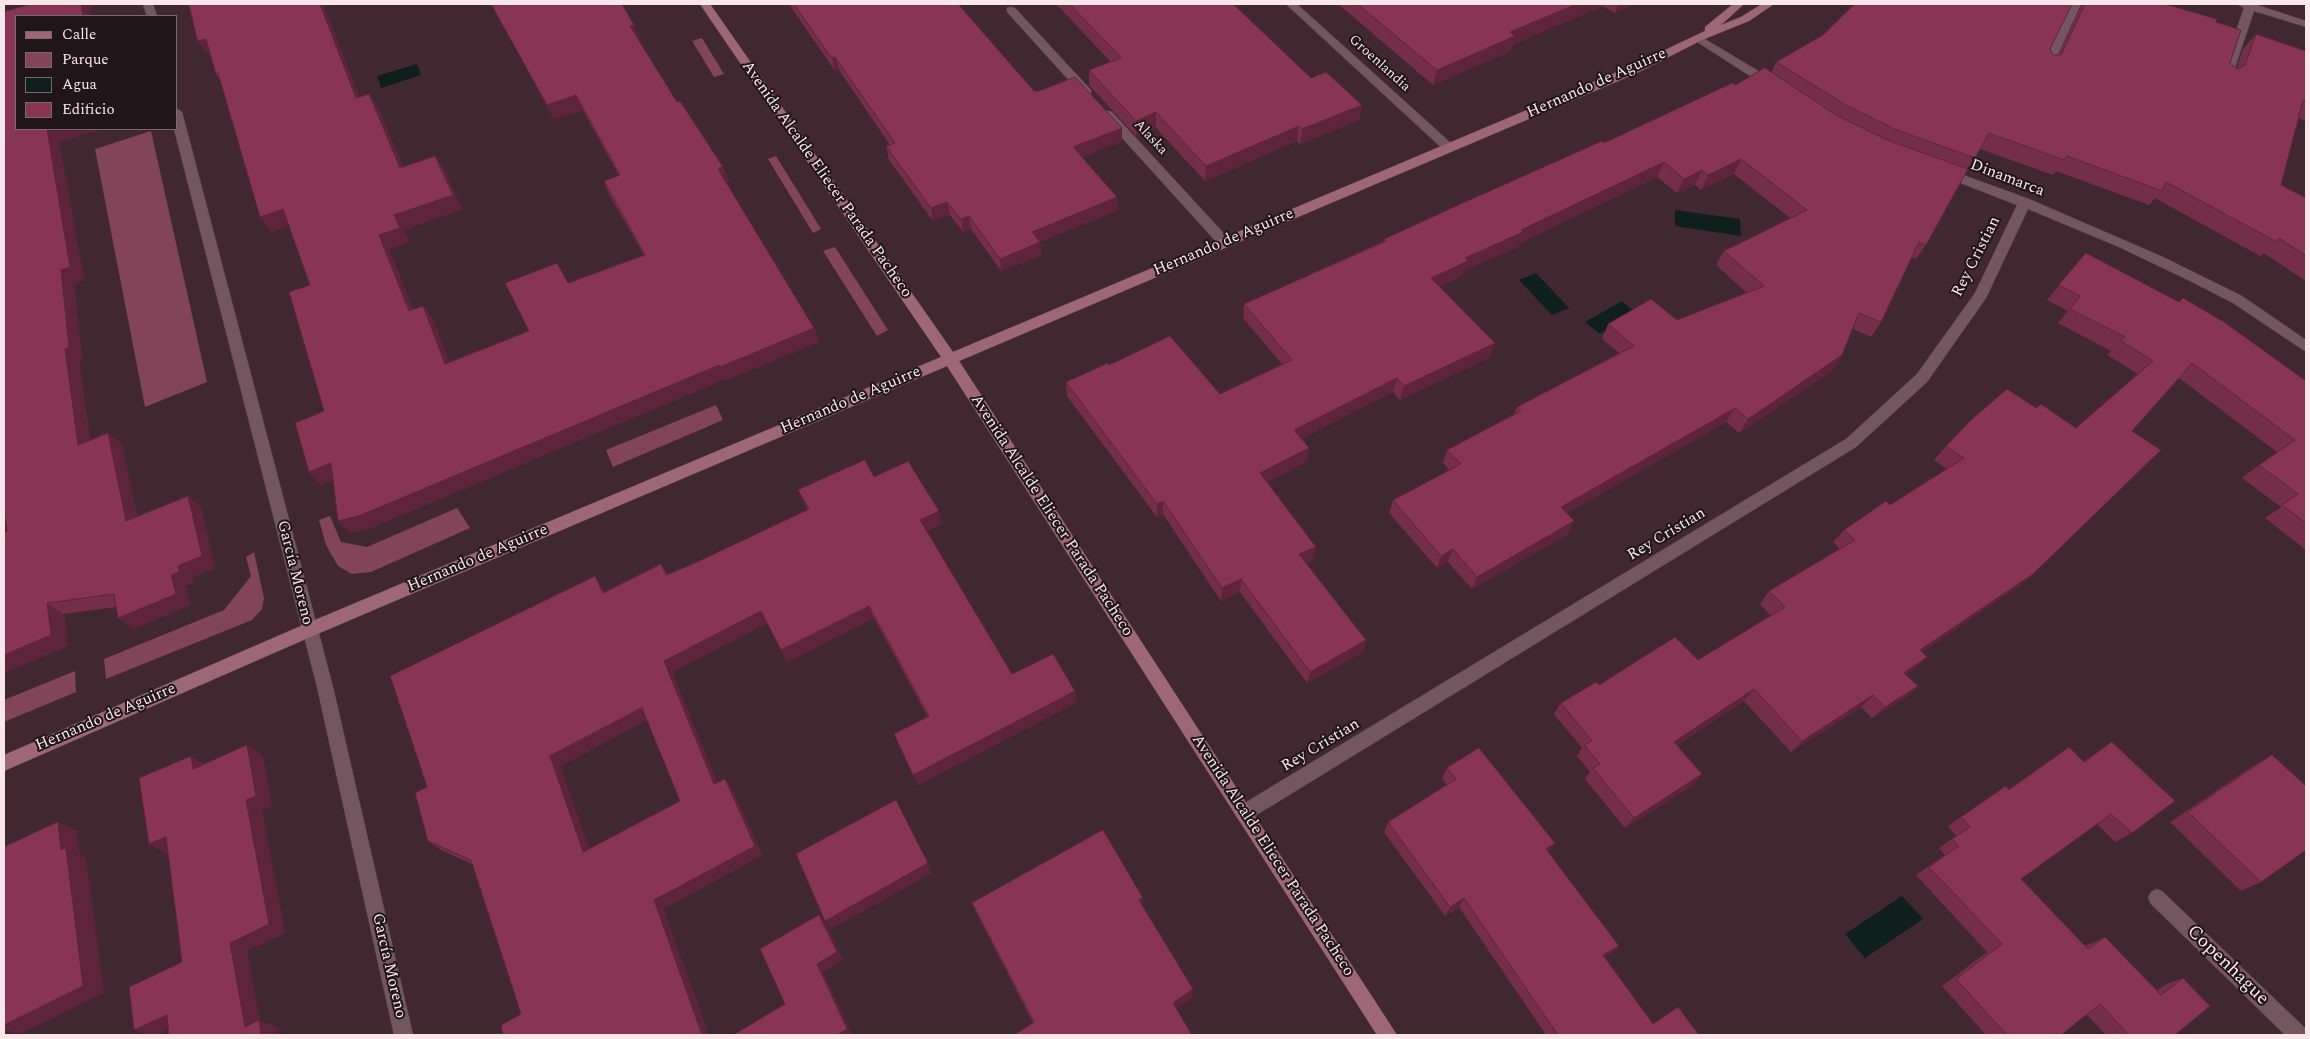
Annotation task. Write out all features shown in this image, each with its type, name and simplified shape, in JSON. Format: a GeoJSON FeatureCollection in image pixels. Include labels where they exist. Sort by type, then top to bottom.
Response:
{"type":"FeatureCollection","features":[{"type":"Feature","properties":{"kind":"street","name":"Avenida Alcalde Eliecer Parada Pacheco"},"geometry":{"type":"LineString","coordinates":[[705,4],[950,359],[1388,1035]]}},
{"type":"Feature","properties":{"kind":"street","name":"Groenlandia"},"geometry":{"type":"LineString","coordinates":[[1290,4],[1448,147]]}},
{"type":"Feature","properties":{"kind":"street","name":"Hernando de Aguirre"},"geometry":{"type":"LineString","coordinates":[[1698,38],[1739,4]]}},
{"type":"Feature","properties":{"kind":"street","name":"Hernando de Aguirre"},"geometry":{"type":"LineString","coordinates":[[4,763],[309,630],[1633,70],[1698,38],[1745,19],[1769,4]]}},
{"type":"Feature","properties":{"kind":"street"},"geometry":{"type":"LineString","coordinates":[[2047,65],[2076,4]]}},
{"type":"Feature","properties":{"kind":"street"},"geometry":{"type":"LineString","coordinates":[[2225,79],[2246,5],[2306,24]]}},
{"type":"Feature","properties":{"kind":"street","name":"Alaska"},"geometry":{"type":"LineString","coordinates":[[1011,10],[1225,243]]}},
{"type":"Feature","properties":{"kind":"street"},"geometry":{"type":"LineString","coordinates":[[1698,38],[1784,92]]}},
{"type":"Feature","properties":{"kind":"street","name":"García Moreno"},"geometry":{"type":"LineString","coordinates":[[178,120],[325,687],[404,1035]]}},
{"type":"Feature","properties":{"kind":"street","name":"Dinamarca"},"geometry":{"type":"LineString","coordinates":[[1936,169],[2025,202],[2144,254],[2228,295],[2306,347]]}},
{"type":"Feature","properties":{"kind":"street","name":"Rey Cristian"},"geometry":{"type":"LineString","coordinates":[[1244,813],[1851,443],[1922,378],[1981,295],[2025,202]]}},
{"type":"Feature","properties":{"kind":"street","name":"Copenhague"},"geometry":{"type":"LineString","coordinates":[[2157,898],[2298,1035]]}},
{"type":"Feature","properties":{"kind":"green space"},"geometry":{"type":"Polygon","coordinates":[[[702,38],[724,74],[714,77],[692,41],[702,38]]]}},
{"type":"Feature","properties":{"kind":"green space"},"geometry":{"type":"Polygon","coordinates":[[[151,131],[207,382],[145,407],[95,149],[151,131]]]}},
{"type":"Feature","properties":{"kind":"green space"},"geometry":{"type":"Polygon","coordinates":[[[776,156],[821,229],[813,233],[768,159],[776,156]]]}},
{"type":"Feature","properties":{"kind":"green space"},"geometry":{"type":"Polygon","coordinates":[[[835,247],[888,330],[877,336],[823,251],[835,247]]]}},
{"type":"Feature","properties":{"kind":"green space"},"geometry":{"type":"Polygon","coordinates":[[[716,405],[723,420],[613,467],[606,450],[716,405]]]}},
{"type":"Feature","properties":{"kind":"green space"},"geometry":{"type":"Polygon","coordinates":[[[457,508],[470,528],[371,572],[352,574],[338,566],[326,545],[319,520],[330,516],[341,542],[367,547],[457,508]]]}},
{"type":"Feature","properties":{"kind":"green space"},"geometry":{"type":"Polygon","coordinates":[[[254,552],[264,598],[262,609],[252,620],[106,679],[104,659],[224,610],[251,576],[246,557],[254,552]]]}},
{"type":"Feature","properties":{"kind":"green space"},"geometry":{"type":"Polygon","coordinates":[[[75,671],[76,692],[4,722],[4,700],[75,671]]]}},
{"type":"Feature","properties":{"kind":"water"},"geometry":{"type":"Polygon","coordinates":[[[417,64],[421,75],[381,88],[377,76],[417,64]]]}},
{"type":"Feature","properties":{"kind":"water"},"geometry":{"type":"Polygon","coordinates":[[[1675,210],[1740,219],[1741,236],[1675,226],[1675,210]]]}},
{"type":"Feature","properties":{"kind":"water"},"geometry":{"type":"Polygon","coordinates":[[[1536,273],[1569,308],[1552,315],[1519,280],[1536,273]]]}},
{"type":"Feature","properties":{"kind":"water"},"geometry":{"type":"Polygon","coordinates":[[[1622,301],[1637,314],[1600,334],[1585,322],[1622,301]]]}},
{"type":"Feature","properties":{"kind":"water"},"geometry":{"type":"Polygon","coordinates":[[[1902,896],[1923,919],[1865,958],[1845,934],[1902,896]]]}},
{"type":"Feature","properties":{"kind":"building"},"geometry":{"type":"Polygon","coordinates":[[[31,4],[81,4],[83,15],[15,15],[15,130],[47,130],[70,267],[61,270],[69,347],[65,349],[78,445],[108,433],[126,521],[188,496],[202,556],[178,566],[179,572],[171,575],[176,594],[118,618],[114,594],[47,603],[51,635],[4,655],[4,532],[7,531],[4,507],[4,12],[31,4]]]}},
{"type":"Feature","properties":{"kind":"building"},"geometry":{"type":"Polygon","coordinates":[[[189,4],[320,4],[356,98],[369,94],[400,168],[435,156],[453,195],[394,215],[400,228],[379,235],[409,311],[423,306],[445,364],[529,331],[505,283],[557,263],[568,283],[645,255],[604,181],[620,175],[576,95],[547,105],[491,4],[622,4],[634,25],[630,26],[677,102],[680,101],[723,167],[718,169],[814,328],[720,367],[719,365],[361,515],[338,521],[331,463],[309,472],[295,423],[324,411],[289,292],[310,285],[283,209],[260,217],[218,73],[216,74],[206,39],[198,41],[189,4]]]}},
{"type":"Feature","properties":{"kind":"building"},"geometry":{"type":"Polygon","coordinates":[[[794,4],[958,4],[1034,91],[1039,91],[1075,77],[1122,128],[1073,147],[1117,197],[1032,232],[1040,242],[1000,259],[969,216],[961,219],[947,202],[931,208],[886,146],[895,143],[835,57],[832,58],[794,4]]]}},
{"type":"Feature","properties":{"kind":"building"},"geometry":{"type":"Polygon","coordinates":[[[1070,4],[1233,4],[1311,78],[1326,72],[1362,105],[1302,129],[1299,126],[1206,166],[1156,112],[1136,121],[1089,70],[1121,58],[1070,4]]]}},
{"type":"Feature","properties":{"kind":"building"},"geometry":{"type":"Polygon","coordinates":[[[1358,4],[1577,4],[1510,32],[1515,36],[1437,70],[1358,4]]]}},
{"type":"Feature","properties":{"kind":"building"},"geometry":{"type":"Polygon","coordinates":[[[1855,4],[2072,4],[2050,49],[2053,55],[2061,55],[2085,4],[2165,4],[2217,19],[2216,22],[2241,30],[2230,63],[2237,69],[2245,65],[2256,34],[2306,51],[2306,101],[2303,100],[2281,185],[2306,198],[2306,256],[2279,238],[2275,241],[2166,182],[2162,191],[2067,156],[2064,160],[1989,133],[1975,158],[1897,130],[1846,105],[1776,62],[1823,35],[1855,4]]]}},
{"type":"Feature","properties":{"kind":"building"},"geometry":{"type":"Polygon","coordinates":[[[1765,68],[1836,115],[1887,140],[1968,169],[1926,245],[1919,242],[1881,322],[1859,313],[1842,355],[1748,419],[1735,408],[1561,507],[1574,521],[1477,577],[1453,549],[1441,556],[1393,500],[1461,464],[1447,450],[1521,411],[1517,407],[1634,346],[1608,324],[1651,299],[1677,320],[1764,286],[1724,251],[1807,210],[1741,159],[1708,175],[1702,170],[1684,179],[1664,162],[1521,230],[1523,232],[1465,258],[1468,261],[1431,278],[1495,343],[1404,386],[1397,378],[1294,430],[1309,448],[1260,473],[1316,547],[1299,554],[1366,640],[1310,672],[1241,579],[1222,588],[1163,501],[1157,504],[1066,382],[1108,363],[1109,365],[1170,336],[1220,394],[1292,360],[1244,304],[1386,241],[1384,239],[1465,202],[1602,141],[1604,143],[1732,83],[1735,85],[1765,68]]]}},
{"type":"Feature","properties":{"kind":"building"},"geometry":{"type":"Polygon","coordinates":[[[2086,253],[2179,302],[2183,298],[2224,322],[2306,381],[2306,523],[2282,505],[2298,494],[2259,465],[2295,440],[2192,363],[2132,431],[2161,450],[2033,574],[1920,650],[1927,657],[1904,673],[1918,686],[1885,707],[1873,695],[1802,741],[1754,689],[1674,742],[1702,774],[1634,818],[1593,768],[1600,764],[1584,745],[1592,741],[1561,703],[1596,682],[1599,685],[1675,637],[1698,660],[1785,607],[1769,591],[1855,540],[1844,530],[1886,501],[1890,505],[1964,458],[1946,446],[1972,419],[2007,389],[2036,408],[2041,404],[2076,428],[2153,361],[2121,341],[2125,337],[2070,309],[2080,296],[2059,285],[2086,253]]]}},
{"type":"Feature","properties":{"kind":"building"},"geometry":{"type":"Polygon","coordinates":[[[865,460],[874,477],[908,461],[939,511],[920,520],[1012,674],[1053,654],[1075,691],[913,775],[894,734],[929,716],[869,606],[781,650],[761,611],[664,661],[714,784],[725,779],[755,846],[654,900],[702,1035],[503,1035],[501,1025],[521,1014],[471,860],[428,841],[415,793],[427,787],[390,676],[595,576],[603,593],[661,564],[666,575],[695,563],[809,509],[798,490],[865,460]],[[642,708],[550,756],[583,852],[680,801],[642,708]]]}},
{"type":"Feature","properties":{"kind":"building"},"geometry":{"type":"Polygon","coordinates":[[[2112,742],[2175,801],[2132,833],[2111,814],[2021,879],[2088,949],[2105,937],[2161,995],[2183,978],[2210,1006],[2175,1035],[2129,1035],[2100,1004],[2061,1035],[2007,1035],[1956,979],[2002,944],[1929,867],[1959,846],[1952,839],[1970,827],[1961,817],[2006,786],[2009,790],[2069,747],[2084,762],[2112,742]]]}},
{"type":"Feature","properties":{"kind":"building"},"geometry":{"type":"Polygon","coordinates":[[[247,745],[256,796],[246,800],[269,924],[230,943],[245,1027],[259,1020],[261,1035],[169,1035],[167,1015],[134,1030],[129,987],[182,962],[166,837],[149,844],[139,778],[191,756],[193,769],[247,745]]]}},
{"type":"Feature","properties":{"kind":"building"},"geometry":{"type":"Polygon","coordinates":[[[1479,748],[1555,843],[1546,849],[1619,946],[1603,955],[1653,1024],[1678,1007],[1699,1035],[1558,1035],[1464,898],[1450,907],[1388,822],[1456,779],[1447,768],[1479,748]]]}},
{"type":"Feature","properties":{"kind":"building"},"geometry":{"type":"Polygon","coordinates":[[[2272,755],[2306,786],[2306,850],[2261,882],[2188,812],[2272,755]]]}},
{"type":"Feature","properties":{"kind":"building"},"geometry":{"type":"Polygon","coordinates":[[[896,800],[928,863],[825,921],[796,854],[896,800]]]}},
{"type":"Feature","properties":{"kind":"building"},"geometry":{"type":"Polygon","coordinates":[[[58,822],[61,850],[66,848],[83,986],[4,1025],[4,847],[58,822]]]}},
{"type":"Feature","properties":{"kind":"building"},"geometry":{"type":"Polygon","coordinates":[[[1103,830],[1143,898],[1139,900],[1193,989],[1173,1003],[1192,1035],[1014,1035],[1034,1022],[972,903],[1103,830]]]}},
{"type":"Feature","properties":{"kind":"building"},"geometry":{"type":"Polygon","coordinates":[[[819,915],[837,952],[817,964],[847,1029],[837,1035],[733,1035],[785,1004],[760,949],[819,915]]]}}]}
